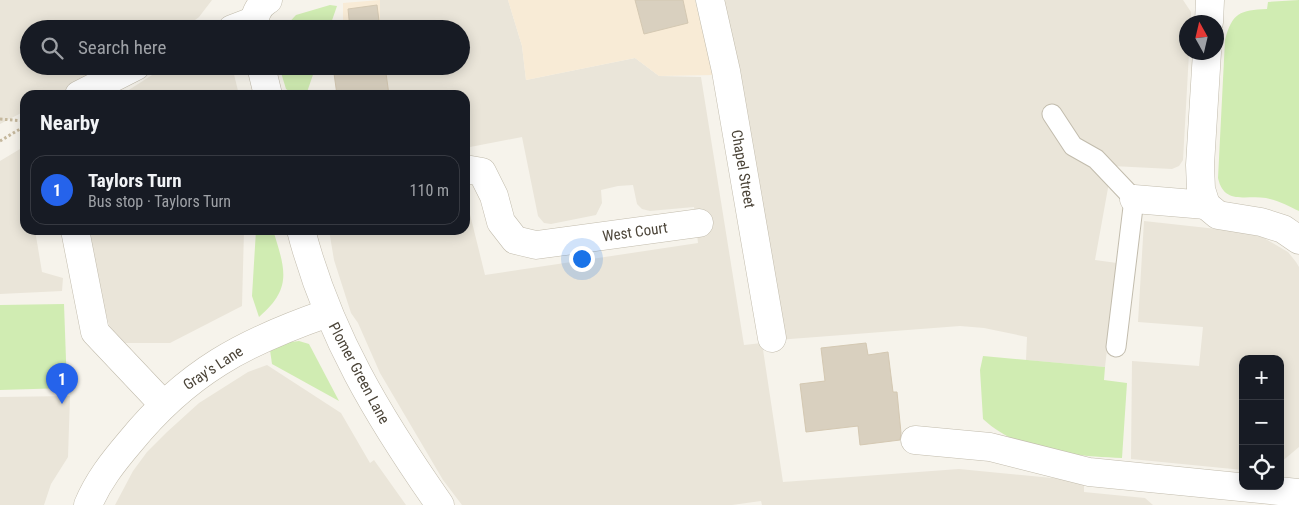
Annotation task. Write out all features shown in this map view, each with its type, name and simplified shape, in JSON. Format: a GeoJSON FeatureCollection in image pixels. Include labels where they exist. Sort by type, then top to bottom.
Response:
{"type":"FeatureCollection","features":[{"type":"Feature","properties":{"kind":"street","name":"Chapel Street"},"geometry":{"type":"LineString","coordinates":[[710,0],[726,71],[772,338]]}},
{"type":"Feature","properties":{"kind":"street"},"geometry":{"type":"LineString","coordinates":[[1209,15],[1210,0]]}},
{"type":"Feature","properties":{"kind":"street"},"geometry":{"type":"LineString","coordinates":[[1207,60],[1200,166],[1201,189],[1206,205],[1218,215],[1261,222],[1283,229],[1299,240]]}},
{"type":"Feature","properties":{"kind":"street"},"geometry":{"type":"LineString","coordinates":[[89,90],[118,75]]}},
{"type":"Feature","properties":{"kind":"street"},"geometry":{"type":"LineString","coordinates":[[263,75],[267,90]]}},
{"type":"Feature","properties":{"kind":"street","name":"West Court"},"geometry":{"type":"LineString","coordinates":[[470,170],[482,172],[494,196],[501,222],[515,240],[536,245],[699,223]]}},
{"type":"Feature","properties":{"kind":"street"},"geometry":{"type":"LineString","coordinates":[[1134,199],[1206,205]]}},
{"type":"Feature","properties":{"kind":"street"},"geometry":{"type":"LineString","coordinates":[[76,235],[95,332],[163,404]]}},
{"type":"Feature","properties":{"kind":"street","name":"Plomer Green Lane"},"geometry":{"type":"LineString","coordinates":[[303,235],[328,313],[354,370],[395,441],[440,505]]}},
{"type":"Feature","properties":{"kind":"street","name":"Gray's Lane"},"geometry":{"type":"LineString","coordinates":[[88,505],[97,485],[148,419],[190,380],[246,346],[288,327],[328,313]]}},
{"type":"Feature","properties":{"kind":"street"},"geometry":{"type":"LineString","coordinates":[[915,440],[990,446],[1182,494],[1299,493]]}},
{"type":"Feature","properties":{"kind":"lane"},"geometry":{"type":"LineString","coordinates":[[1052,114],[1073,146],[1096,158],[1134,199],[1116,347]]}},
{"type":"Feature","properties":{"kind":"path"},"geometry":{"type":"LineString","coordinates":[[0,119],[20,121]]}},
{"type":"Feature","properties":{"kind":"path"},"geometry":{"type":"LineString","coordinates":[[0,141],[20,129]]}},
{"type":"Feature","properties":{"kind":"shaded area"},"geometry":{"type":"Polygon","coordinates":[[[0,0],[212,0],[195,20],[20,20],[20,75],[98,75],[68,90],[20,90],[20,114],[0,124],[0,0]]]}},
{"type":"Feature","properties":{"kind":"shaded area"},"geometry":{"type":"Polygon","coordinates":[[[380,0],[508,0],[522,46],[526,80],[635,58],[659,76],[701,77],[744,345],[762,343],[783,482],[959,469],[1084,481],[1084,492],[1145,498],[1153,505],[762,505],[761,501],[732,505],[462,505],[443,480],[380,373],[358,323],[351,313],[334,260],[330,235],[470,235],[470,214],[485,275],[698,243],[694,207],[650,211],[642,209],[637,204],[633,185],[618,186],[601,190],[602,203],[596,215],[551,224],[544,223],[538,216],[522,137],[470,147],[470,90],[382,90],[383,75],[470,75],[470,20],[380,20],[380,0]]]}},
{"type":"Feature","properties":{"kind":"shaded area"},"geometry":{"type":"Polygon","coordinates":[[[380,0],[380,20],[343,20],[343,3],[380,0]]]}},
{"type":"Feature","properties":{"kind":"shaded area"},"geometry":{"type":"Polygon","coordinates":[[[508,0],[695,0],[709,57],[716,75],[659,76],[635,58],[526,80],[522,46],[508,0]]]}},
{"type":"Feature","properties":{"kind":"shaded area"},"geometry":{"type":"Polygon","coordinates":[[[724,0],[1183,0],[1191,15],[1179,15],[1179,60],[1189,60],[1183,160],[1179,166],[1172,169],[1112,166],[1095,260],[1117,263],[1105,367],[1026,360],[1027,337],[984,328],[960,326],[777,340],[741,84],[724,0]]]}},
{"type":"Feature","properties":{"kind":"shaded area"},"geometry":{"type":"Polygon","coordinates":[[[152,75],[234,75],[238,90],[129,90],[152,75]]]}},
{"type":"Feature","properties":{"kind":"shaded area"},"geometry":{"type":"Polygon","coordinates":[[[20,149],[20,235],[36,235],[42,272],[63,278],[62,291],[0,294],[0,161],[20,149]]]}},
{"type":"Feature","properties":{"kind":"shaded area"},"geometry":{"type":"Polygon","coordinates":[[[1144,221],[1244,232],[1264,238],[1288,252],[1299,267],[1299,447],[1284,460],[1284,355],[1239,355],[1239,470],[1131,459],[1132,361],[1199,366],[1203,327],[1138,322],[1144,221]]]}},
{"type":"Feature","properties":{"kind":"shaded area"},"geometry":{"type":"Polygon","coordinates":[[[89,235],[244,235],[242,306],[170,343],[123,343],[109,325],[96,278],[89,235]]]}},
{"type":"Feature","properties":{"kind":"shaded area"},"geometry":{"type":"Polygon","coordinates":[[[267,365],[341,413],[370,463],[374,460],[406,505],[115,505],[133,471],[147,452],[167,432],[199,403],[248,372],[267,365]]]}},
{"type":"Feature","properties":{"kind":"shaded area"},"geometry":{"type":"Polygon","coordinates":[[[70,396],[68,457],[51,484],[44,505],[0,505],[0,397],[70,396]]]}},
{"type":"Feature","properties":{"kind":"green space"},"geometry":{"type":"Polygon","coordinates":[[[1299,0],[1299,211],[1283,203],[1266,198],[1230,195],[1225,192],[1218,178],[1225,40],[1231,24],[1238,15],[1250,10],[1267,9],[1268,2],[1299,0]]]}},
{"type":"Feature","properties":{"kind":"green space"},"geometry":{"type":"Polygon","coordinates":[[[330,5],[337,6],[332,20],[291,20],[296,15],[330,5]]]}},
{"type":"Feature","properties":{"kind":"green space"},"geometry":{"type":"Polygon","coordinates":[[[282,75],[313,75],[308,90],[286,89],[282,75]]]}},
{"type":"Feature","properties":{"kind":"green space"},"geometry":{"type":"Polygon","coordinates":[[[256,235],[275,235],[283,267],[282,287],[270,307],[259,317],[252,296],[256,235]]]}},
{"type":"Feature","properties":{"kind":"green space"},"geometry":{"type":"Polygon","coordinates":[[[64,304],[67,388],[0,390],[0,305],[64,304]]]}},
{"type":"Feature","properties":{"kind":"green space"},"geometry":{"type":"Polygon","coordinates":[[[299,341],[309,344],[339,401],[272,364],[270,350],[283,343],[299,341]]]}},
{"type":"Feature","properties":{"kind":"green space"},"geometry":{"type":"Polygon","coordinates":[[[983,356],[1105,367],[1104,380],[1127,383],[1122,458],[1085,456],[1048,450],[1031,446],[998,431],[983,419],[980,370],[983,356]]]}},
{"type":"Feature","properties":{"kind":"building"},"geometry":{"type":"Polygon","coordinates":[[[635,0],[683,0],[688,23],[644,34],[635,0]]]}},
{"type":"Feature","properties":{"kind":"building"},"geometry":{"type":"Polygon","coordinates":[[[377,5],[379,20],[349,20],[348,9],[377,5]]]}},
{"type":"Feature","properties":{"kind":"building"},"geometry":{"type":"Polygon","coordinates":[[[334,75],[386,75],[388,90],[336,90],[334,75]]]}},
{"type":"Feature","properties":{"kind":"building"},"geometry":{"type":"Polygon","coordinates":[[[866,343],[868,355],[888,352],[893,392],[897,392],[900,440],[860,445],[858,426],[806,432],[800,384],[825,381],[821,348],[866,343]]]}},
{"type":"Feature","properties":{"kind":"place","name":"Taylors Turn"},"geometry":{"type":"Point","coordinates":[62,404]}}]}
